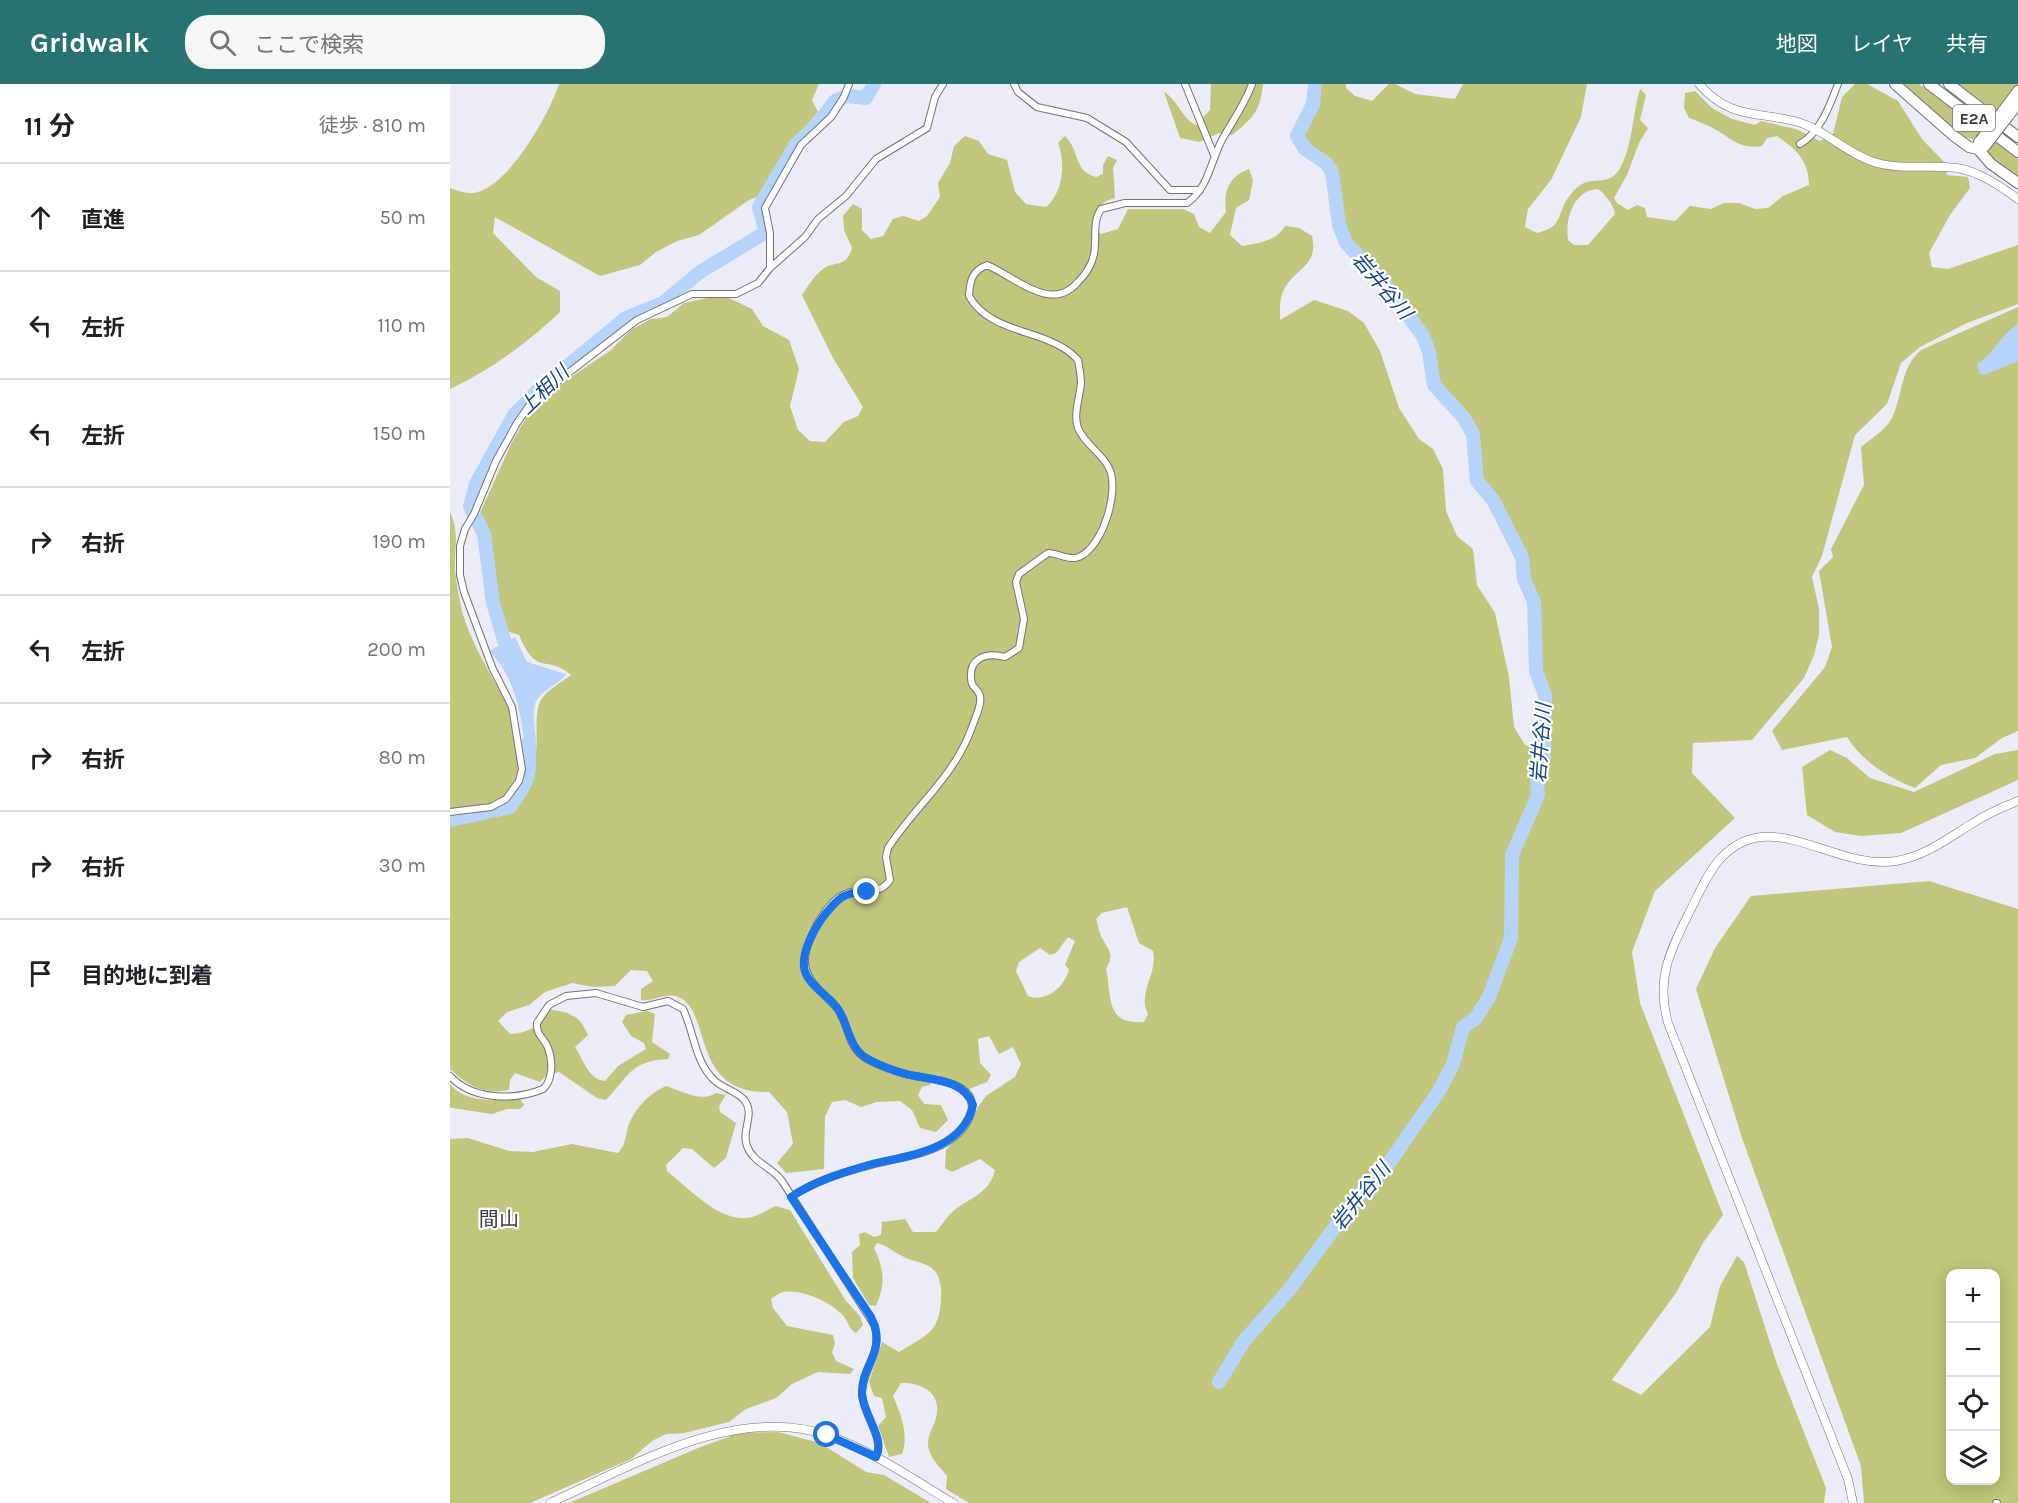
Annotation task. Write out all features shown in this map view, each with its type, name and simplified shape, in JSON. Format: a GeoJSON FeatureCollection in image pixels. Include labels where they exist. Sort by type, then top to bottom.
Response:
{"type":"FeatureCollection","features":[{"type":"Feature","properties":{"kind":"highway"},"geometry":{"type":"LineString","coordinates":[[1895,84],[1969,147],[1981,145],[2006,113],[2018,91]]}},
{"type":"Feature","properties":{"kind":"highway","name":"E2A"},"geometry":{"type":"LineString","coordinates":[[1929,84],[2018,152]]}},
{"type":"Feature","properties":{"kind":"highway","name":"E2A"},"geometry":{"type":"LineString","coordinates":[[1949,84],[2018,137]]}},
{"type":"Feature","properties":{"kind":"highway"},"geometry":{"type":"LineString","coordinates":[[2006,113],[2018,103]]}},
{"type":"Feature","properties":{"kind":"highway"},"geometry":{"type":"LineString","coordinates":[[1981,145],[1991,164],[2018,183]]}},
{"type":"Feature","properties":{"kind":"street"},"geometry":{"type":"LineString","coordinates":[[770,268],[770,232],[765,208],[801,145],[825,123],[845,96],[849,84]]}},
{"type":"Feature","properties":{"kind":"street"},"geometry":{"type":"LineString","coordinates":[[450,812],[491,807],[506,799],[519,781],[522,769],[512,707],[492,667],[464,592],[460,546],[465,529],[473,516],[496,461],[517,423],[531,403],[638,320],[693,294],[736,294],[758,283],[770,268],[805,237],[818,219],[846,196],[876,159],[927,128],[935,97],[943,84]]}},
{"type":"Feature","properties":{"kind":"street"},"geometry":{"type":"LineString","coordinates":[[1014,84],[1018,92],[1037,107],[1087,118],[1126,142],[1170,190],[1200,190]]}},
{"type":"Feature","properties":{"kind":"street"},"geometry":{"type":"LineString","coordinates":[[1185,84],[1214,155]]}},
{"type":"Feature","properties":{"kind":"street"},"geometry":{"type":"LineString","coordinates":[[791,1197],[808,1185],[872,1164],[904,1158],[941,1144],[953,1138],[970,1116],[973,1105],[970,1096],[961,1088],[946,1082],[903,1074],[859,1053],[838,1008],[806,975],[804,958],[818,924],[835,900],[844,894],[880,891],[886,886],[890,880],[885,857],[888,848],[960,758],[978,710],[980,696],[972,684],[972,669],[978,659],[991,653],[1005,657],[1019,648],[1024,619],[1016,582],[1019,574],[1048,553],[1057,553],[1068,558],[1078,557],[1090,549],[1098,541],[1114,491],[1114,480],[1107,464],[1085,440],[1077,427],[1081,380],[1078,360],[1057,343],[1027,334],[986,315],[969,296],[970,281],[977,269],[987,265],[1028,289],[1044,294],[1063,293],[1072,289],[1090,267],[1095,244],[1095,218],[1101,209],[1125,203],[1187,203],[1200,190],[1210,171],[1214,155],[1252,84]]}},
{"type":"Feature","properties":{"kind":"street"},"geometry":{"type":"LineString","coordinates":[[1699,84],[1721,105],[1735,112],[1800,123],[1872,162],[1898,166],[1957,168],[1975,173],[2018,199]]}},
{"type":"Feature","properties":{"kind":"street"},"geometry":{"type":"LineString","coordinates":[[1800,144],[1815,130],[1838,84]]}},
{"type":"Feature","properties":{"kind":"street"},"geometry":{"type":"LineString","coordinates":[[1853,1503],[1848,1479],[1668,1023],[1663,996],[1664,971],[1679,932],[1707,879],[1719,860],[1740,842],[1770,836],[1793,839],[1835,855],[1869,861],[1895,861],[1939,845],[1974,822],[2018,801]]}},
{"type":"Feature","properties":{"kind":"street"},"geometry":{"type":"LineString","coordinates":[[450,1076],[475,1093],[490,1096],[536,1092],[543,1089],[551,1079],[549,1049],[539,1036],[537,1023],[555,999],[596,993],[633,1006],[652,1006],[668,1001],[676,1003],[687,1016],[702,1066],[717,1083],[745,1101],[749,1110],[744,1136],[752,1155],[776,1173],[876,1326],[877,1347],[862,1391],[863,1403],[879,1445],[876,1457]]}},
{"type":"Feature","properties":{"kind":"street"},"geometry":{"type":"LineString","coordinates":[[550,1503],[719,1432],[780,1426],[803,1429],[850,1444],[953,1503]]}},
{"type":"Feature","properties":{"kind":"green space"},"geometry":{"type":"Polygon","coordinates":[[[559,84],[819,84],[812,100],[818,112],[790,145],[763,195],[749,200],[699,235],[677,241],[656,252],[640,265],[600,276],[495,217],[493,233],[536,277],[560,291],[560,312],[508,355],[450,389],[450,188],[473,193],[486,189],[500,179],[513,165],[537,130],[559,84]]]}},
{"type":"Feature","properties":{"kind":"green space"},"geometry":{"type":"Polygon","coordinates":[[[1211,84],[1263,84],[1260,101],[1254,114],[1232,135],[1219,133],[1200,142],[1180,138],[1164,92],[1196,125],[1210,110],[1211,84]]]}},
{"type":"Feature","properties":{"kind":"green space"},"geometry":{"type":"Polygon","coordinates":[[[1318,84],[1346,84],[1346,88],[1355,96],[1372,101],[1389,84],[1395,84],[1415,94],[1455,99],[1463,84],[1587,84],[1581,117],[1551,180],[1528,209],[1525,227],[1537,233],[1556,223],[1566,201],[1582,184],[1607,179],[1618,171],[1627,150],[1640,89],[1646,95],[1640,120],[1648,128],[1614,198],[1617,203],[1628,210],[1637,205],[1645,208],[1647,217],[1675,221],[1690,206],[1711,209],[1724,203],[1739,203],[1755,209],[1768,208],[1783,196],[1809,185],[1804,162],[1784,141],[1777,136],[1767,138],[1762,146],[1754,147],[1735,142],[1713,128],[1689,118],[1684,108],[1685,93],[1695,91],[1712,108],[1732,119],[1755,125],[1761,121],[1796,129],[1820,141],[1833,134],[1842,97],[1855,84],[1867,84],[1898,101],[1922,139],[1944,162],[1947,175],[1968,177],[1970,188],[1950,215],[1929,253],[1932,267],[1948,269],[2018,245],[2018,304],[1967,323],[1920,347],[1901,363],[1887,404],[1855,435],[1822,556],[1812,577],[1819,609],[1819,635],[1814,655],[1804,678],[1752,740],[1693,743],[1692,773],[1735,818],[1655,891],[1632,952],[1640,1003],[1723,1215],[1703,1243],[1676,1293],[1612,1380],[1641,1395],[1710,1327],[1720,1286],[1737,1256],[1744,1262],[1777,1364],[1826,1488],[1824,1503],[969,1503],[946,1489],[947,1476],[930,1454],[929,1437],[937,1413],[937,1405],[932,1394],[921,1386],[901,1383],[893,1396],[903,1425],[904,1447],[902,1454],[889,1457],[878,1426],[886,1417],[882,1398],[874,1396],[869,1382],[882,1342],[899,1352],[924,1337],[934,1326],[938,1319],[941,1298],[938,1277],[935,1271],[927,1265],[906,1258],[877,1243],[874,1248],[883,1277],[876,1306],[869,1305],[853,1278],[852,1252],[860,1245],[859,1234],[865,1232],[874,1237],[881,1235],[882,1222],[905,1219],[913,1232],[936,1232],[951,1213],[978,1195],[988,1185],[995,1170],[980,1159],[952,1172],[945,1168],[946,1150],[969,1125],[986,1096],[1015,1077],[1021,1064],[1013,1047],[999,1054],[989,1036],[978,1039],[980,1063],[991,1075],[987,1082],[969,1089],[937,1075],[930,1085],[922,1087],[918,1095],[924,1104],[941,1105],[948,1120],[936,1132],[920,1128],[912,1110],[900,1101],[877,1102],[861,1107],[845,1100],[832,1102],[825,1117],[824,1169],[786,1173],[777,1163],[793,1144],[787,1112],[769,1092],[744,1089],[726,1080],[714,1066],[689,1005],[673,996],[641,1000],[641,989],[653,981],[647,971],[631,970],[615,986],[593,987],[572,983],[545,992],[529,1005],[507,1012],[498,1021],[510,1034],[533,1028],[550,1010],[574,1016],[588,1035],[575,1047],[591,1073],[599,1080],[605,1081],[618,1066],[646,1049],[644,1043],[631,1036],[622,1022],[626,1015],[647,1011],[655,1014],[652,1042],[670,1054],[668,1059],[655,1060],[631,1071],[606,1100],[597,1098],[559,1072],[546,1076],[540,1082],[515,1073],[510,1080],[509,1090],[492,1091],[477,1088],[450,1069],[450,512],[455,527],[455,570],[463,616],[474,643],[511,714],[519,766],[533,767],[538,706],[544,696],[571,675],[555,666],[537,661],[532,657],[519,635],[506,631],[496,602],[487,544],[479,515],[512,442],[530,411],[549,392],[611,350],[631,330],[651,319],[667,317],[684,303],[712,297],[729,298],[752,309],[763,326],[789,340],[799,369],[790,406],[798,430],[810,441],[825,442],[844,422],[858,416],[863,407],[833,358],[802,295],[823,269],[843,262],[850,255],[852,248],[844,230],[843,216],[853,204],[862,209],[862,230],[871,239],[883,236],[893,219],[903,216],[919,221],[927,216],[940,197],[938,183],[950,163],[954,146],[965,136],[979,141],[988,154],[1007,160],[1015,192],[1026,204],[1046,207],[1052,201],[1059,186],[1062,168],[1058,143],[1065,136],[1073,147],[1080,165],[1089,174],[1096,177],[1103,174],[1103,165],[1108,156],[1117,160],[1113,168],[1115,198],[1101,205],[1094,216],[1093,227],[1101,234],[1118,229],[1128,209],[1183,209],[1194,214],[1199,227],[1210,233],[1226,212],[1227,191],[1232,180],[1249,169],[1253,180],[1249,200],[1236,208],[1230,235],[1242,246],[1272,238],[1285,226],[1299,228],[1312,236],[1311,258],[1288,283],[1283,292],[1280,320],[1314,300],[1348,311],[1364,323],[1380,351],[1399,408],[1419,439],[1433,449],[1443,469],[1446,511],[1457,536],[1473,549],[1477,585],[1495,613],[1509,677],[1514,727],[1525,745],[1538,749],[1545,739],[1548,695],[1540,671],[1537,647],[1538,607],[1527,573],[1524,550],[1489,484],[1482,477],[1476,432],[1465,413],[1441,389],[1434,376],[1432,347],[1395,288],[1351,243],[1344,227],[1341,192],[1332,163],[1312,150],[1301,135],[1304,123],[1316,104],[1318,84]],[[1598,189],[1583,194],[1570,214],[1568,240],[1574,245],[1588,245],[1615,214],[1611,203],[1598,189]],[[1127,907],[1102,913],[1096,919],[1111,956],[1106,969],[1113,1007],[1122,1019],[1144,1022],[1148,1014],[1145,998],[1153,967],[1153,951],[1139,943],[1127,907]],[[1068,937],[1056,953],[1050,955],[1040,948],[1019,962],[1016,971],[1028,996],[1041,997],[1059,988],[1067,976],[1069,970],[1065,965],[1075,941],[1068,937]]]}},
{"type":"Feature","properties":{"kind":"green space"},"geometry":{"type":"Polygon","coordinates":[[[1900,84],[1919,84],[1983,131],[1977,140],[1962,137],[1900,84]]]}},
{"type":"Feature","properties":{"kind":"green space"},"geometry":{"type":"Polygon","coordinates":[[[1958,84],[2018,84],[2018,86],[1997,113],[1958,84]]]}},
{"type":"Feature","properties":{"kind":"green space"},"geometry":{"type":"Polygon","coordinates":[[[1993,140],[2018,159],[2018,179],[1993,159],[1987,149],[1993,140]]]}},
{"type":"Feature","properties":{"kind":"green space"},"geometry":{"type":"Polygon","coordinates":[[[2018,307],[2018,731],[2002,738],[1975,758],[1941,765],[1915,788],[1876,768],[1860,754],[1847,737],[1782,750],[1772,731],[1825,667],[1832,647],[1819,571],[1833,557],[1831,549],[1864,485],[1861,447],[1890,422],[1896,409],[1905,373],[1921,350],[2018,307]]]}},
{"type":"Feature","properties":{"kind":"green space"},"geometry":{"type":"Polygon","coordinates":[[[1830,750],[1847,758],[1870,778],[1914,792],[1995,754],[2018,750],[2018,780],[1901,833],[1861,836],[1835,832],[1807,815],[1802,767],[1830,750]]]}},
{"type":"Feature","properties":{"kind":"green space"},"geometry":{"type":"Polygon","coordinates":[[[1929,881],[2018,909],[2018,1503],[1864,1503],[1861,1466],[1742,1138],[1696,989],[1715,948],[1751,896],[1929,881]]]}},
{"type":"Feature","properties":{"kind":"green space"},"geometry":{"type":"Polygon","coordinates":[[[450,1084],[464,1095],[473,1098],[520,1099],[524,1105],[520,1109],[507,1109],[492,1114],[452,1108],[450,1107],[450,1084]]]}},
{"type":"Feature","properties":{"kind":"green space"},"geometry":{"type":"Polygon","coordinates":[[[666,1086],[704,1097],[716,1093],[726,1095],[719,1106],[720,1112],[736,1123],[726,1158],[714,1168],[692,1149],[683,1148],[666,1165],[667,1171],[696,1196],[719,1212],[731,1216],[743,1218],[755,1216],[776,1206],[790,1210],[846,1301],[860,1316],[863,1325],[856,1333],[840,1312],[826,1302],[800,1293],[778,1294],[771,1299],[773,1308],[787,1326],[833,1335],[835,1344],[832,1352],[836,1361],[854,1369],[850,1374],[818,1372],[792,1384],[776,1398],[746,1409],[729,1422],[684,1433],[666,1434],[652,1441],[631,1459],[530,1503],[450,1503],[450,1139],[468,1138],[509,1151],[533,1152],[572,1144],[618,1153],[624,1144],[628,1127],[638,1108],[649,1097],[666,1086]]]}},
{"type":"Feature","properties":{"kind":"green space"},"geometry":{"type":"Polygon","coordinates":[[[778,1432],[820,1443],[866,1472],[884,1475],[931,1503],[569,1503],[739,1433],[778,1432]]]}},
{"type":"Feature","properties":{"kind":"water"},"geometry":{"type":"Polygon","coordinates":[[[2018,324],[2018,361],[1984,375],[1980,374],[1977,364],[2018,324]]]}},
{"type":"Feature","properties":{"kind":"water"},"geometry":{"type":"Polygon","coordinates":[[[515,637],[527,662],[566,674],[541,695],[535,704],[536,747],[533,762],[527,760],[513,688],[507,675],[489,651],[515,637]]]}},
{"type":"Feature","properties":{"kind":"waterway","name":"上相川"},"geometry":{"type":"LineString","coordinates":[[510,660],[493,603],[484,534],[470,506],[476,484],[514,415],[536,392],[626,318],[663,303],[700,272],[766,232],[759,207],[796,144],[817,125],[835,101],[847,96],[866,98],[874,84]]}},
{"type":"Feature","properties":{"kind":"waterway","name":"岩井谷川"},"geometry":{"type":"LineString","coordinates":[[1219,1382],[1244,1341],[1289,1290],[1357,1197],[1387,1166],[1439,1091],[1453,1064],[1463,1027],[1475,1019],[1489,997],[1511,938],[1512,855],[1538,795],[1537,775],[1544,758],[1545,695],[1536,671],[1534,602],[1524,579],[1522,557],[1493,500],[1477,481],[1473,434],[1464,418],[1434,385],[1429,352],[1423,336],[1385,284],[1346,243],[1339,225],[1332,172],[1326,163],[1305,149],[1297,136],[1313,104],[1315,84]]}},
{"type":"Feature","properties":{"kind":"waterway","name":"上相川"},"geometry":{"type":"LineString","coordinates":[[450,820],[510,807],[525,784],[529,770],[528,743]]}},
{"type":"Feature","properties":{"kind":"district","name":"間山"},"geometry":{"type":"Point","coordinates":[499,1219]}},
{"type":"Feature","properties":{"kind":"route"},"geometry":{"type":"LineString","coordinates":[[827,1435],[876,1457],[879,1445],[863,1403],[862,1391],[878,1338],[876,1326],[871,1317],[791,1197],[808,1185],[872,1164],[904,1158],[953,1138],[965,1125],[973,1105],[970,1096],[961,1088],[946,1082],[903,1074],[868,1060],[859,1053],[838,1008],[806,975],[804,958],[808,945],[818,924],[835,900],[854,891],[867,892]]}}]}
